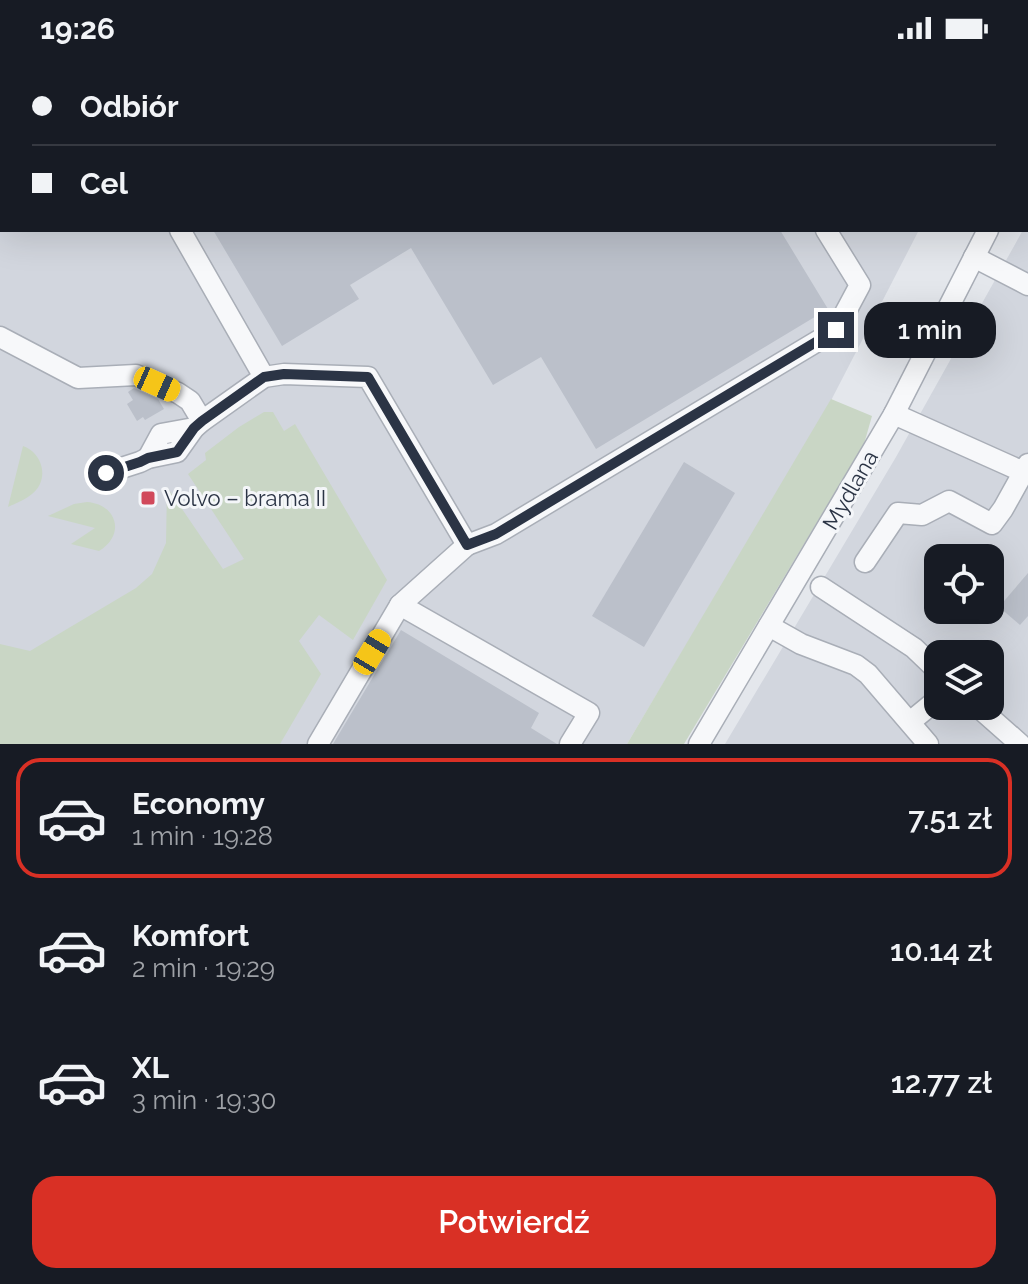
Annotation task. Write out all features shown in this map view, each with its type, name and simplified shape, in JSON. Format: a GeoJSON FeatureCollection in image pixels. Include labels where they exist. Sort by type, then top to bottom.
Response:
{"type":"FeatureCollection","features":[{"type":"Feature","properties":{"kind":"street"},"geometry":{"type":"LineString","coordinates":[[181,232],[264,377]]}},
{"type":"Feature","properties":{"kind":"street"},"geometry":{"type":"LineString","coordinates":[[318,744],[400,605],[467,545],[496,534],[836,330],[860,285],[827,232]]}},
{"type":"Feature","properties":{"kind":"street","name":"Mydlana"},"geometry":{"type":"LineString","coordinates":[[699,744],[894,414],[987,232]]}},
{"type":"Feature","properties":{"kind":"street"},"geometry":{"type":"LineString","coordinates":[[974,257],[1028,285]]}},
{"type":"Feature","properties":{"kind":"street"},"geometry":{"type":"LineString","coordinates":[[0,337],[78,378],[136,375],[178,393],[190,401],[198,425]]}},
{"type":"Feature","properties":{"kind":"street"},"geometry":{"type":"LineString","coordinates":[[106,473],[148,458],[177,452],[198,425],[264,377],[284,374],[368,377],[467,545]]}},
{"type":"Feature","properties":{"kind":"street"},"geometry":{"type":"LineString","coordinates":[[865,562],[898,513],[922,515],[949,501],[992,524],[1027,470],[894,414]]}},
{"type":"Feature","properties":{"kind":"street"},"geometry":{"type":"LineString","coordinates":[[821,587],[924,658]]}},
{"type":"Feature","properties":{"kind":"street"},"geometry":{"type":"LineString","coordinates":[[400,605],[589,713],[570,744]]}},
{"type":"Feature","properties":{"kind":"street"},"geometry":{"type":"LineString","coordinates":[[769,626],[801,644],[856,665],[868,674],[915,736]]}},
{"type":"Feature","properties":{"kind":"street"},"geometry":{"type":"LineString","coordinates":[[993,720],[1020,744]]}},
{"type":"Feature","properties":{"kind":"shaded area"},"geometry":{"type":"Polygon","coordinates":[[[0,232],[918,232],[823,416],[627,744],[0,744],[0,232]]]}},
{"type":"Feature","properties":{"kind":"shaded area"},"geometry":{"type":"Polygon","coordinates":[[[1022,232],[1028,232],[1028,744],[725,744],[896,457],[1022,232]]]}},
{"type":"Feature","properties":{"kind":"green space"},"geometry":{"type":"Polygon","coordinates":[[[831,399],[872,416],[864,444],[684,744],[627,744],[831,399]]]}},
{"type":"Feature","properties":{"kind":"green space"},"geometry":{"type":"Polygon","coordinates":[[[264,412],[273,412],[284,431],[295,424],[387,580],[353,640],[319,615],[299,641],[321,674],[280,744],[0,744],[0,644],[30,651],[136,588],[152,574],[166,543],[167,487],[223,569],[244,559],[188,474],[206,460],[205,453],[264,412]]]}},
{"type":"Feature","properties":{"kind":"green space"},"geometry":{"type":"Polygon","coordinates":[[[23,446],[35,454],[42,467],[41,482],[29,496],[8,507],[23,446]]]}},
{"type":"Feature","properties":{"kind":"green space"},"geometry":{"type":"Polygon","coordinates":[[[87,502],[105,508],[114,521],[113,537],[99,551],[71,544],[95,528],[48,516],[74,504],[87,502]]]}},
{"type":"Feature","properties":{"kind":"building"},"geometry":{"type":"Polygon","coordinates":[[[214,232],[781,232],[828,309],[596,449],[541,357],[493,385],[411,248],[350,285],[359,299],[282,346],[214,232]]]}},
{"type":"Feature","properties":{"kind":"building"},"geometry":{"type":"Polygon","coordinates":[[[134,388],[158,399],[164,409],[137,421],[127,404],[133,400],[128,392],[134,388]]]}},
{"type":"Feature","properties":{"kind":"building"},"geometry":{"type":"Polygon","coordinates":[[[684,462],[735,493],[644,647],[592,616],[684,462]]]}},
{"type":"Feature","properties":{"kind":"building"},"geometry":{"type":"Polygon","coordinates":[[[1028,573],[1028,616],[1020,625],[1004,611],[1004,601],[1028,573]]]}},
{"type":"Feature","properties":{"kind":"building"},"geometry":{"type":"Polygon","coordinates":[[[401,630],[539,713],[531,728],[557,744],[333,744],[401,630]]]}},
{"type":"Feature","properties":{"kind":"place","name":"Volvo – brama II"},"geometry":{"type":"Point","coordinates":[148,498]}},
{"type":"Feature","properties":{"kind":"route"},"geometry":{"type":"LineString","coordinates":[[106,473],[148,458],[177,452],[202,421],[264,377],[284,374],[368,377],[467,545],[496,534],[836,330]]}}]}
